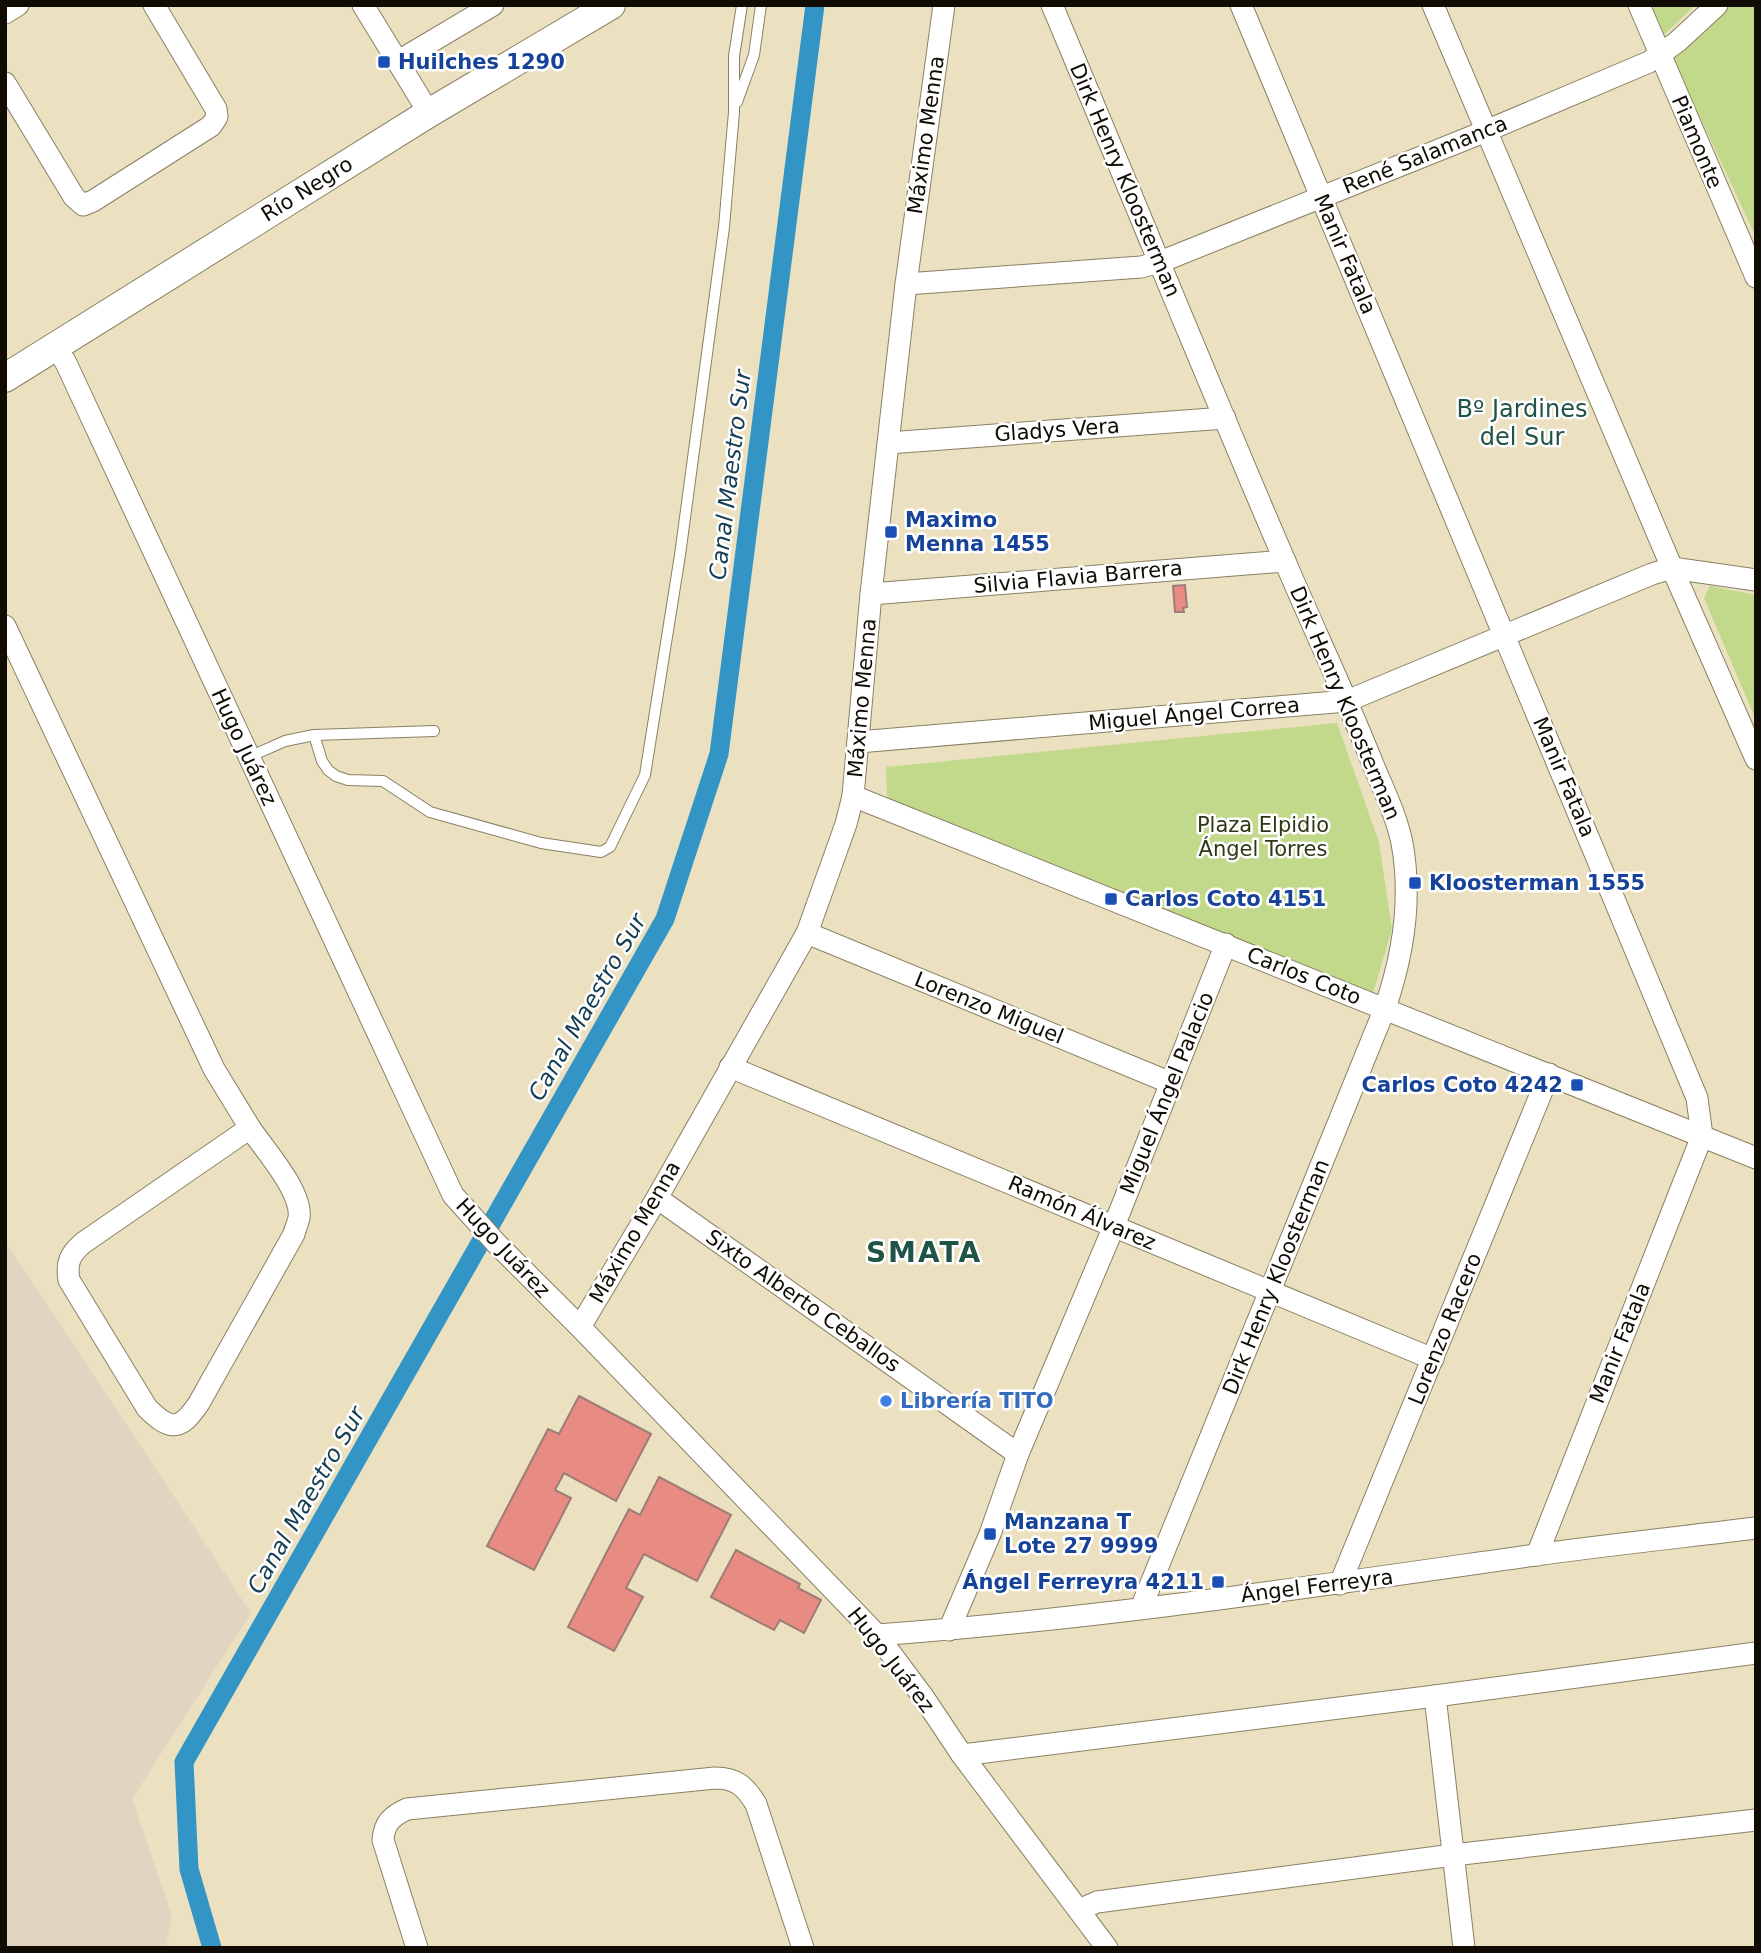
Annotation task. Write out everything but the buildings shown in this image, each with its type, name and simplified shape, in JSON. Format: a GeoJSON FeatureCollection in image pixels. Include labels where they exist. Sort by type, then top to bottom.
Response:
{"type":"FeatureCollection","features":[{"type":"Feature","properties":{"kind":"street"},"geometry":{"type":"LineString","coordinates":[[5,13],[18,5]]}},
{"type":"Feature","properties":{"kind":"street"},"geometry":{"type":"LineString","coordinates":[[5,83],[75,197],[83,205],[93,201],[211,126],[217,117],[216,109],[154,5]]}},
{"type":"Feature","properties":{"kind":"street"},"geometry":{"type":"LineString","coordinates":[[363,5],[429,113]]}},
{"type":"Feature","properties":{"kind":"street"},"geometry":{"type":"LineString","coordinates":[[397,62],[493,5]]}},
{"type":"Feature","properties":{"kind":"street","name":"Río Negro"},"geometry":{"type":"LineString","coordinates":[[5,378],[429,113],[611,5]]}},
{"type":"Feature","properties":{"kind":"street","name":"Máximo Menna"},"geometry":{"type":"LineString","coordinates":[[580,1327],[657,1198],[807,933],[846,824],[853,796],[871,594],[906,284],[944,5]]}},
{"type":"Feature","properties":{"kind":"street","name":"Dirk Henry Kloosterman"},"geometry":{"type":"LineString","coordinates":[[1052,5],[1393,812],[1402,843],[1406,909],[1397,964],[1385,1008],[1141,1608]]}},
{"type":"Feature","properties":{"kind":"street","name":"Manir Fatala"},"geometry":{"type":"LineString","coordinates":[[1241,5],[1698,1098],[1702,1136],[1537,1555]]}},
{"type":"Feature","properties":{"kind":"street"},"geometry":{"type":"LineString","coordinates":[[1433,5],[1756,759]]}},
{"type":"Feature","properties":{"kind":"street","name":"Piamonte"},"geometry":{"type":"LineString","coordinates":[[1639,5],[1756,277]]}},
{"type":"Feature","properties":{"kind":"street","name":"René Salamanca"},"geometry":{"type":"LineString","coordinates":[[906,284],[1141,267],[1160,262],[1486,131],[1649,62],[1677,42],[1717,5]]}},
{"type":"Feature","properties":{"kind":"street","name":"Hugo Juárez"},"geometry":{"type":"LineString","coordinates":[[55,346],[453,1195],[464,1211],[877,1634],[962,1755],[1107,1948]]}},
{"type":"Feature","properties":{"kind":"street","name":"Gladys Vera"},"geometry":{"type":"LineString","coordinates":[[888,443],[1225,418]]}},
{"type":"Feature","properties":{"kind":"street","name":"Silvia Flavia Barrera"},"geometry":{"type":"LineString","coordinates":[[871,594],[1285,561]]}},
{"type":"Feature","properties":{"kind":"street","name":"Miguel Ángel Correa"},"geometry":{"type":"LineString","coordinates":[[858,742],[1347,701],[1651,574],[1672,568],[1756,580]]}},
{"type":"Feature","properties":{"kind":"street"},"geometry":{"type":"LineString","coordinates":[[8,636],[214,1069],[250,1128],[292,1188],[298,1204],[299,1217],[294,1234],[199,1403],[188,1420],[180,1425],[170,1425],[158,1420],[147,1408],[69,1280],[68,1262],[73,1251],[83,1243],[250,1128]]}},
{"type":"Feature","properties":{"kind":"street","name":"Carlos Coto"},"geometry":{"type":"LineString","coordinates":[[853,796],[1756,1158]]}},
{"type":"Feature","properties":{"kind":"street","name":"Lorenzo Miguel"},"geometry":{"type":"LineString","coordinates":[[807,933],[1171,1083]]}},
{"type":"Feature","properties":{"kind":"street","name":"Miguel Ángel Palacio"},"geometry":{"type":"LineString","coordinates":[[949,1630],[1226,944]]}},
{"type":"Feature","properties":{"kind":"street","name":"Ramón Álvarez"},"geometry":{"type":"LineString","coordinates":[[730,1067],[1433,1359]]}},
{"type":"Feature","properties":{"kind":"street","name":"Lorenzo Racero"},"geometry":{"type":"LineString","coordinates":[[1340,1584],[1549,1074]]}},
{"type":"Feature","properties":{"kind":"street","name":"Sixto Alberto Ceballos"},"geometry":{"type":"LineString","coordinates":[[657,1198],[1018,1454]]}},
{"type":"Feature","properties":{"kind":"street","name":"Ángel Ferreyra"},"geometry":{"type":"LineString","coordinates":[[877,1634],[949,1630],[1141,1608],[1756,1528]]}},
{"type":"Feature","properties":{"kind":"street"},"geometry":{"type":"LineString","coordinates":[[962,1755],[1756,1653]]}},
{"type":"Feature","properties":{"kind":"street"},"geometry":{"type":"LineString","coordinates":[[1435,1696],[1464,1948]]}},
{"type":"Feature","properties":{"kind":"street"},"geometry":{"type":"LineString","coordinates":[[417,1948],[383,1840],[384,1829],[389,1820],[407,1809],[727,1778],[747,1788],[756,1804],[803,1948]]}},
{"type":"Feature","properties":{"kind":"street"},"geometry":{"type":"LineString","coordinates":[[1079,1910],[1097,1902],[1453,1855],[1756,1819]]}},
{"type":"Feature","properties":{"kind":"lane"},"geometry":{"type":"LineString","coordinates":[[314,735],[322,761],[336,776],[348,780],[383,781],[430,812],[541,843],[601,852],[610,847],[645,775],[682,541],[724,227],[734,112],[734,56],[742,5]]}},
{"type":"Feature","properties":{"kind":"lane"},"geometry":{"type":"LineString","coordinates":[[734,112],[754,55],[761,5]]}},
{"type":"Feature","properties":{"kind":"lane"},"geometry":{"type":"LineString","coordinates":[[249,757],[285,741],[314,735],[434,731]]}},
{"type":"Feature","properties":{"kind":"shaded area"},"geometry":{"type":"Polygon","coordinates":[[[5,1241],[251,1613],[132,1799],[172,1916],[166,1948],[5,1948],[5,1241]]]}},
{"type":"Feature","properties":{"kind":"green space"},"geometry":{"type":"Polygon","coordinates":[[[1648,5],[1695,5],[1661,38],[1648,5]]]}},
{"type":"Feature","properties":{"kind":"green space"},"geometry":{"type":"Polygon","coordinates":[[[1731,5],[1756,5],[1756,237],[1672,57],[1731,5]]]}},
{"type":"Feature","properties":{"kind":"green space"},"geometry":{"type":"Polygon","coordinates":[[[1710,586],[1756,595],[1756,720],[1704,598],[1710,586]]]}},
{"type":"Feature","properties":{"kind":"green space","name":"Plaza Elpidio Ángel Torres"},"geometry":{"type":"Polygon","coordinates":[[[1337,723],[1379,842],[1392,929],[1372,997],[887,798],[886,767],[1337,723]]]}},
{"type":"Feature","properties":{"kind":"waterway","name":"Canal Maestro Sur"},"geometry":{"type":"LineString","coordinates":[[212,1948],[189,1869],[184,1762],[665,919],[719,754],[815,5]]}},
{"type":"Feature","properties":{"kind":"place","name":"Huilches 1290"},"geometry":{"type":"Point","coordinates":[384,62]}},
{"type":"Feature","properties":{"kind":"place","name":"Maximo Menna 1455"},"geometry":{"type":"Point","coordinates":[891,532]}},
{"type":"Feature","properties":{"kind":"place","name":"Kloosterman 1555"},"geometry":{"type":"Point","coordinates":[1415,883]}},
{"type":"Feature","properties":{"kind":"place","name":"Carlos Coto 4151"},"geometry":{"type":"Point","coordinates":[1111,899]}},
{"type":"Feature","properties":{"kind":"place","name":"Carlos Coto 4242"},"geometry":{"type":"Point","coordinates":[1577,1085]}},
{"type":"Feature","properties":{"kind":"place","name":"Librería TITO"},"geometry":{"type":"Point","coordinates":[886,1401]}},
{"type":"Feature","properties":{"kind":"place","name":"Manzana T Lote 27 9999"},"geometry":{"type":"Point","coordinates":[990,1534]}},
{"type":"Feature","properties":{"kind":"place","name":"Ángel Ferreyra 4211"},"geometry":{"type":"Point","coordinates":[1218,1582]}},
{"type":"Feature","properties":{"kind":"district","name":"Bº Jardines del Sur"},"geometry":{"type":"Point","coordinates":[1522,423]}},
{"type":"Feature","properties":{"kind":"district","name":"SMATA"},"geometry":{"type":"Point","coordinates":[924,1252]}}]}
